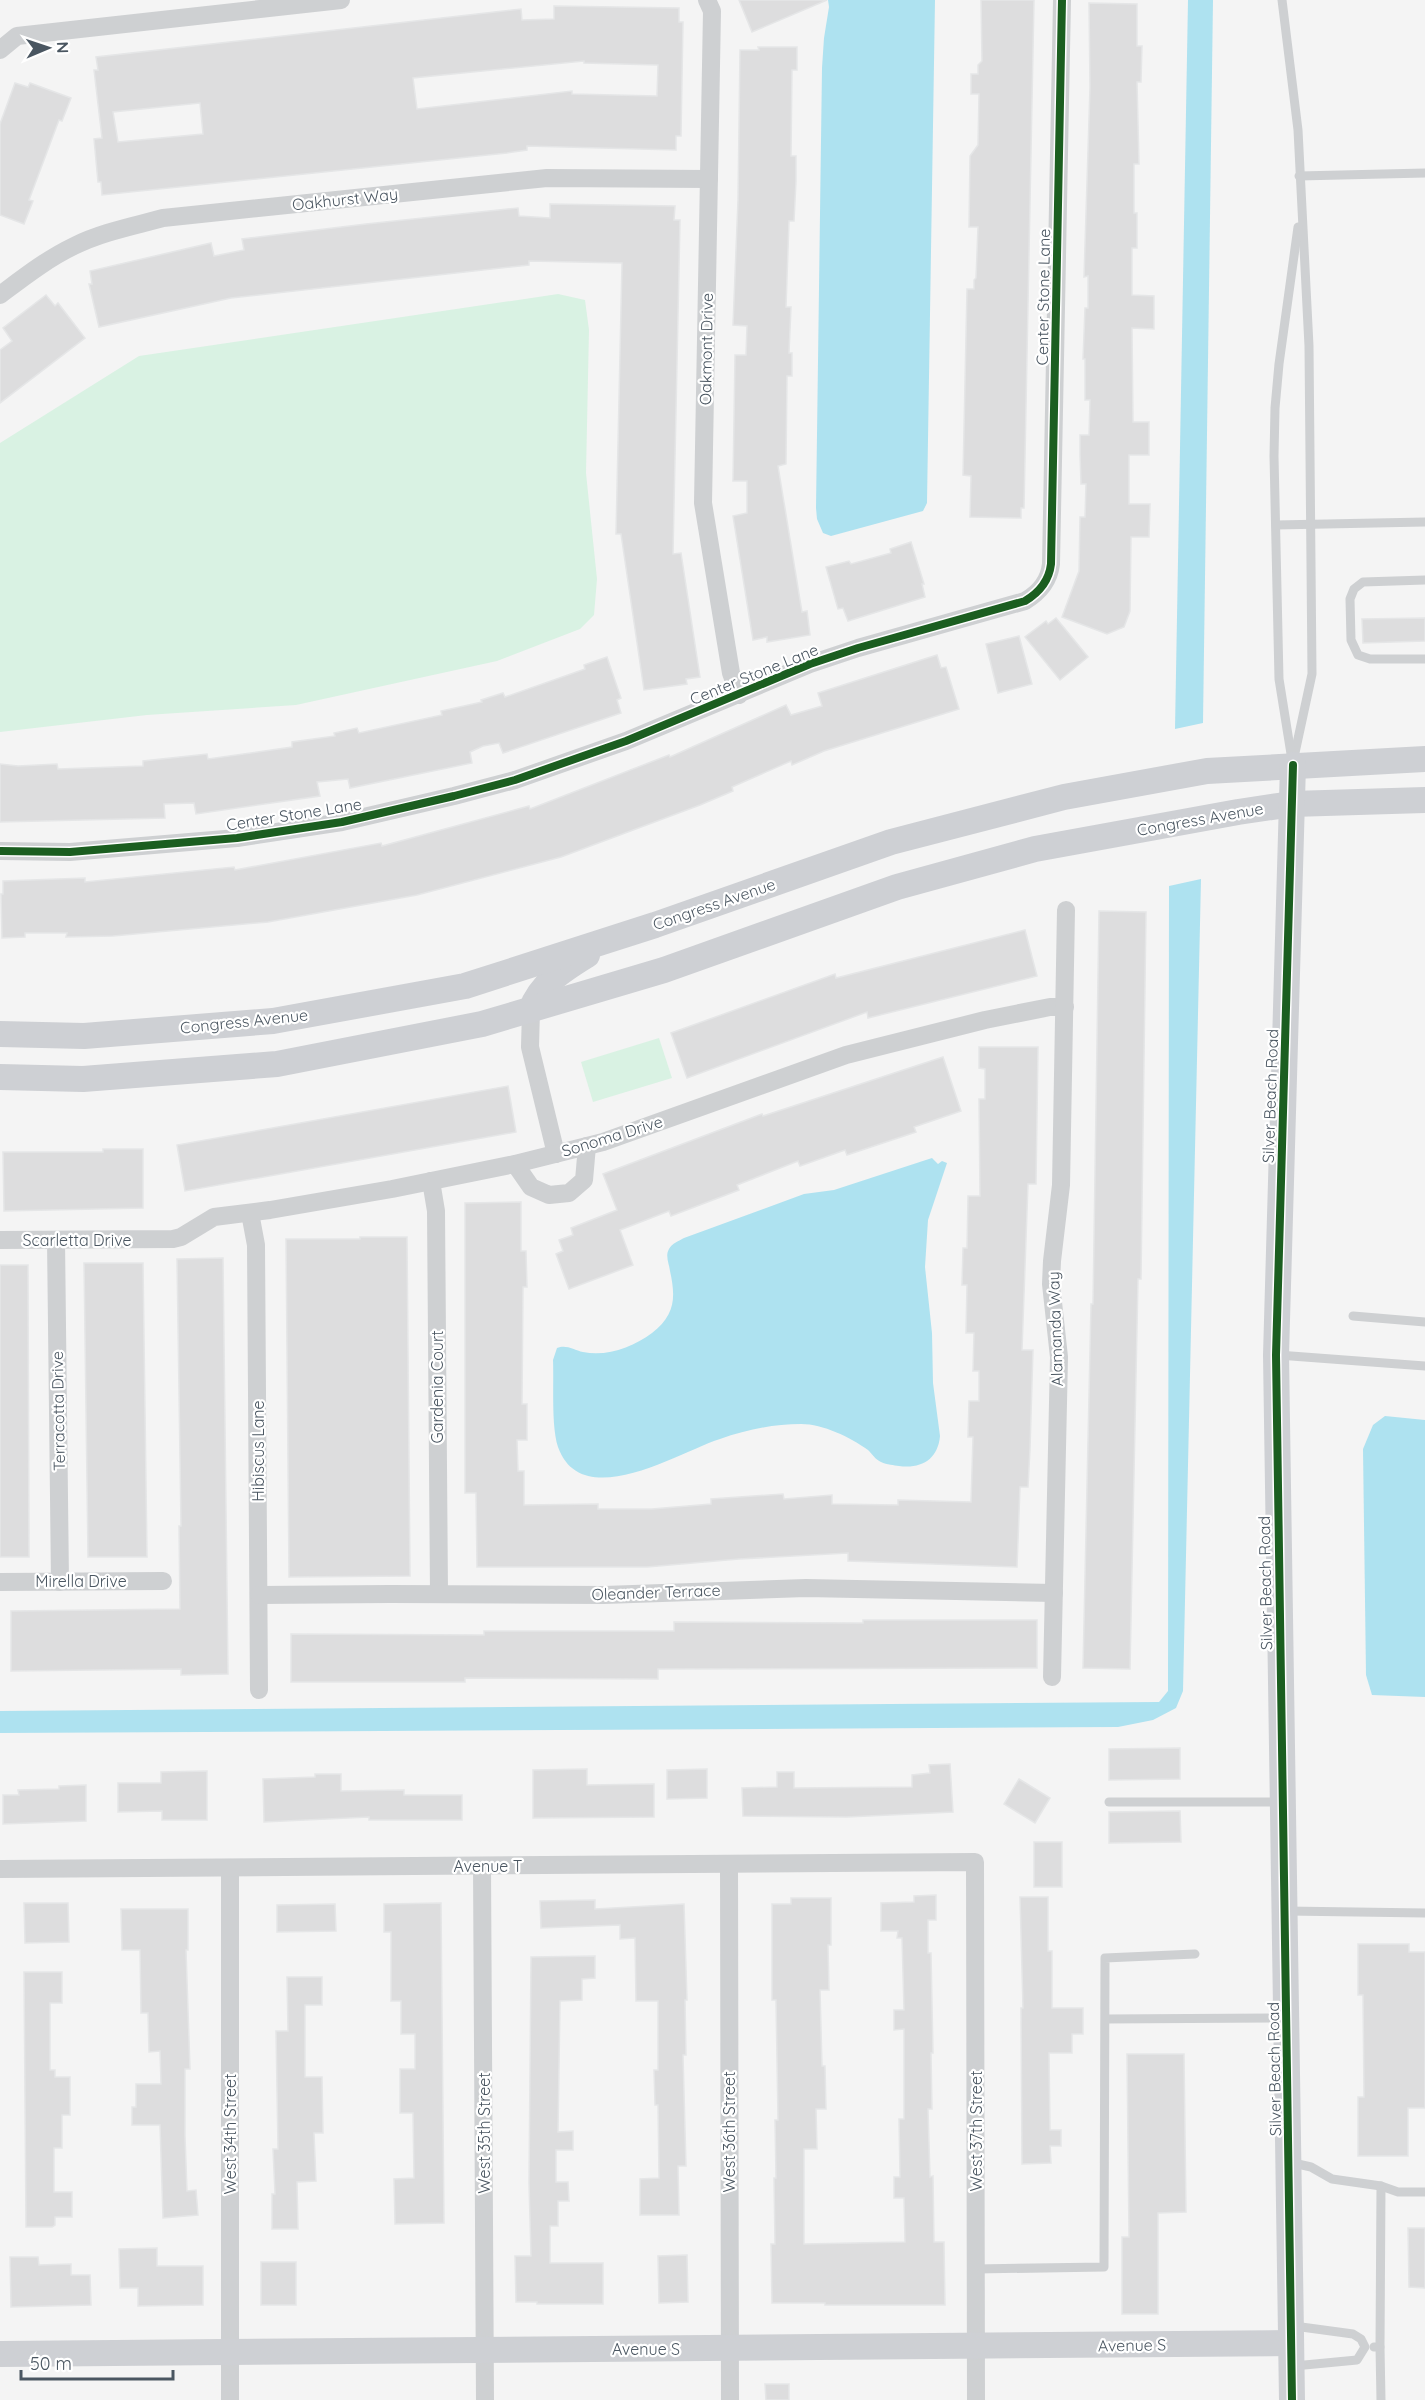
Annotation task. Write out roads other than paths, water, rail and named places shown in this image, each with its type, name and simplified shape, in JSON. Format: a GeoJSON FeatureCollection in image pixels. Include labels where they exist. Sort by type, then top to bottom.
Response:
{"type":"FeatureCollection","features":[{"type":"Feature","properties":{"kind":"street"},"geometry":{"type":"LineString","coordinates":[[0,50],[17,36],[341,0]]}},
{"type":"Feature","properties":{"kind":"street","name":"Oakmont Drive"},"geometry":{"type":"LineString","coordinates":[[707,0],[712,11],[703,503],[731,673],[739,694]]}},
{"type":"Feature","properties":{"kind":"street","name":"Center Stone Lane"},"geometry":{"type":"LineString","coordinates":[[0,852],[70,852],[237,838],[342,822],[514,780],[626,741],[810,664],[858,648],[1025,601],[1036,594],[1050,575],[1062,0]]}},
{"type":"Feature","properties":{"kind":"street","name":"Oakhurst Way"},"geometry":{"type":"LineString","coordinates":[[0,295],[34,270],[75,246],[106,234],[163,218],[546,178],[709,179]]}},
{"type":"Feature","properties":{"kind":"street","name":"Congress Avenue"},"geometry":{"type":"LineString","coordinates":[[0,1034],[84,1036],[273,1021],[465,986],[891,842],[1064,797],[1207,771],[1425,759]]}},
{"type":"Feature","properties":{"kind":"street","name":"Silver Beach Road"},"geometry":{"type":"LineString","coordinates":[[1292,2400],[1276,1355],[1293,765]]}},
{"type":"Feature","properties":{"kind":"street","name":"Congress Avenue"},"geometry":{"type":"LineString","coordinates":[[0,1077],[82,1079],[277,1064],[483,1024],[664,970],[897,887],[1035,849],[1292,804],[1425,800]]}},
{"type":"Feature","properties":{"kind":"street","name":"Alamanda Way"},"geometry":{"type":"LineString","coordinates":[[1052,1677],[1059,1357],[1053,1309],[1052,1272],[1061,1185],[1066,910]]}},
{"type":"Feature","properties":{"kind":"street"},"geometry":{"type":"LineString","coordinates":[[556,1154],[530,1047],[531,1010],[537,994],[544,986],[612,938]]}},
{"type":"Feature","properties":{"kind":"street","name":"Sonoma Drive"},"geometry":{"type":"LineString","coordinates":[[154,1240],[181,1237],[214,1217],[250,1213],[431,1181],[556,1154],[587,1146],[728,1099],[856,1052],[985,1020],[1050,1007],[1065,1007]]}},
{"type":"Feature","properties":{"kind":"street"},"geometry":{"type":"LineString","coordinates":[[515,1164],[531,1187],[549,1195],[569,1193],[584,1180],[587,1146]]}},
{"type":"Feature","properties":{"kind":"street","name":"Gardenia Court"},"geometry":{"type":"LineString","coordinates":[[431,1181],[436,1211],[439,1594]]}},
{"type":"Feature","properties":{"kind":"street","name":"Hibiscus Lane"},"geometry":{"type":"LineString","coordinates":[[250,1213],[256,1245],[259,1690]]}},
{"type":"Feature","properties":{"kind":"street","name":"Scarletta Drive"},"geometry":{"type":"LineString","coordinates":[[0,1240],[154,1240]]}},
{"type":"Feature","properties":{"kind":"street","name":"Terracotta Drive"},"geometry":{"type":"LineString","coordinates":[[56,1240],[60,1582]]}},
{"type":"Feature","properties":{"kind":"street","name":"Mirella Drive"},"geometry":{"type":"LineString","coordinates":[[0,1582],[163,1581]]}},
{"type":"Feature","properties":{"kind":"street","name":"Oleander Terrace"},"geometry":{"type":"LineString","coordinates":[[259,1596],[604,1595],[806,1588],[1053,1593]]}},
{"type":"Feature","properties":{"kind":"street","name":"Avenue T"},"geometry":{"type":"LineString","coordinates":[[0,1869],[975,1862]]}},
{"type":"Feature","properties":{"kind":"street","name":"West 37th Street"},"geometry":{"type":"LineString","coordinates":[[975,1862],[976,2400]]}},
{"type":"Feature","properties":{"kind":"street","name":"West 36th Street"},"geometry":{"type":"LineString","coordinates":[[729,1864],[730,2400]]}},
{"type":"Feature","properties":{"kind":"street","name":"West 35th Street"},"geometry":{"type":"LineString","coordinates":[[482,1866],[485,2400]]}},
{"type":"Feature","properties":{"kind":"street","name":"West 34th Street"},"geometry":{"type":"LineString","coordinates":[[230,1868],[230,2400]]}},
{"type":"Feature","properties":{"kind":"street","name":"Avenue S"},"geometry":{"type":"LineString","coordinates":[[0,2354],[1291,2345]]}},
{"type":"Feature","properties":{"kind":"lane"},"geometry":{"type":"LineString","coordinates":[[1282,0],[1294,88],[1309,346],[1312,674],[1293,765]]}},
{"type":"Feature","properties":{"kind":"lane"},"geometry":{"type":"LineString","coordinates":[[1299,176],[1425,173]]}},
{"type":"Feature","properties":{"kind":"lane"},"geometry":{"type":"LineString","coordinates":[[1293,765],[1279,679],[1275,408],[1288,291],[1301,210]]}},
{"type":"Feature","properties":{"kind":"lane"},"geometry":{"type":"LineString","coordinates":[[1276,525],[1425,522]]}},
{"type":"Feature","properties":{"kind":"lane"},"geometry":{"type":"LineString","coordinates":[[1425,580],[1363,582],[1354,589],[1350,599],[1351,640],[1358,655],[1370,659],[1425,659]]}},
{"type":"Feature","properties":{"kind":"lane"},"geometry":{"type":"LineString","coordinates":[[1353,1316],[1425,1322]]}},
{"type":"Feature","properties":{"kind":"lane"},"geometry":{"type":"LineString","coordinates":[[1276,1355],[1425,1366]]}},
{"type":"Feature","properties":{"kind":"lane"},"geometry":{"type":"LineString","coordinates":[[1109,1802],[1283,1802]]}},
{"type":"Feature","properties":{"kind":"lane"},"geometry":{"type":"LineString","coordinates":[[1285,1911],[1425,1913]]}},
{"type":"Feature","properties":{"kind":"lane"},"geometry":{"type":"LineString","coordinates":[[976,2269],[1104,2267],[1105,1958],[1195,1954]]}},
{"type":"Feature","properties":{"kind":"lane"},"geometry":{"type":"LineString","coordinates":[[1106,2019],[1286,2018]]}},
{"type":"Feature","properties":{"kind":"lane"},"geometry":{"type":"LineString","coordinates":[[1289,2162],[1311,2167],[1332,2179],[1381,2186],[1398,2192],[1425,2192]]}},
{"type":"Feature","properties":{"kind":"lane"},"geometry":{"type":"LineString","coordinates":[[1381,2186],[1381,2400]]}},
{"type":"Feature","properties":{"kind":"lane"},"geometry":{"type":"LineString","coordinates":[[1291,2345],[1353,2334],[1361,2339],[1365,2347]]}},
{"type":"Feature","properties":{"kind":"lane"},"geometry":{"type":"LineString","coordinates":[[1291,2345],[1357,2360],[1365,2347]]}},
{"type":"Feature","properties":{"kind":"lane"},"geometry":{"type":"LineString","coordinates":[[1365,2347],[1380,2347]]}},
{"type":"Feature","properties":{"kind":"water"},"geometry":{"type":"Polygon","coordinates":[[[828,0],[935,0],[927,503],[923,511],[831,536],[823,533],[817,519],[816,508],[822,68],[828,0]]]}},
{"type":"Feature","properties":{"kind":"water"},"geometry":{"type":"Polygon","coordinates":[[[1188,0],[1213,0],[1203,723],[1175,729],[1188,0]]]}},
{"type":"Feature","properties":{"kind":"water"},"geometry":{"type":"Polygon","coordinates":[[[1201,879],[1183,1691],[1176,1708],[1153,1720],[1118,1727],[0,1733],[0,1711],[1159,1702],[1168,1691],[1169,886],[1201,879]]]}},
{"type":"Feature","properties":{"kind":"water"},"geometry":{"type":"Polygon","coordinates":[[[932,1158],[938,1164],[942,1161],[947,1163],[928,1220],[925,1267],[932,1333],[933,1383],[940,1436],[936,1451],[927,1461],[907,1467],[886,1464],[845,1436],[818,1426],[791,1424],[770,1426],[720,1439],[633,1473],[609,1477],[588,1476],[570,1466],[558,1447],[554,1428],[553,1360],[557,1348],[567,1347],[592,1353],[610,1352],[637,1343],[660,1326],[672,1305],[673,1290],[667,1257],[672,1245],[684,1238],[804,1194],[834,1190],[932,1158]]]}},
{"type":"Feature","properties":{"kind":"water"},"geometry":{"type":"Polygon","coordinates":[[[1385,1416],[1425,1420],[1425,1697],[1372,1695],[1366,1675],[1363,1449],[1373,1425],[1385,1416]]]}}]}
